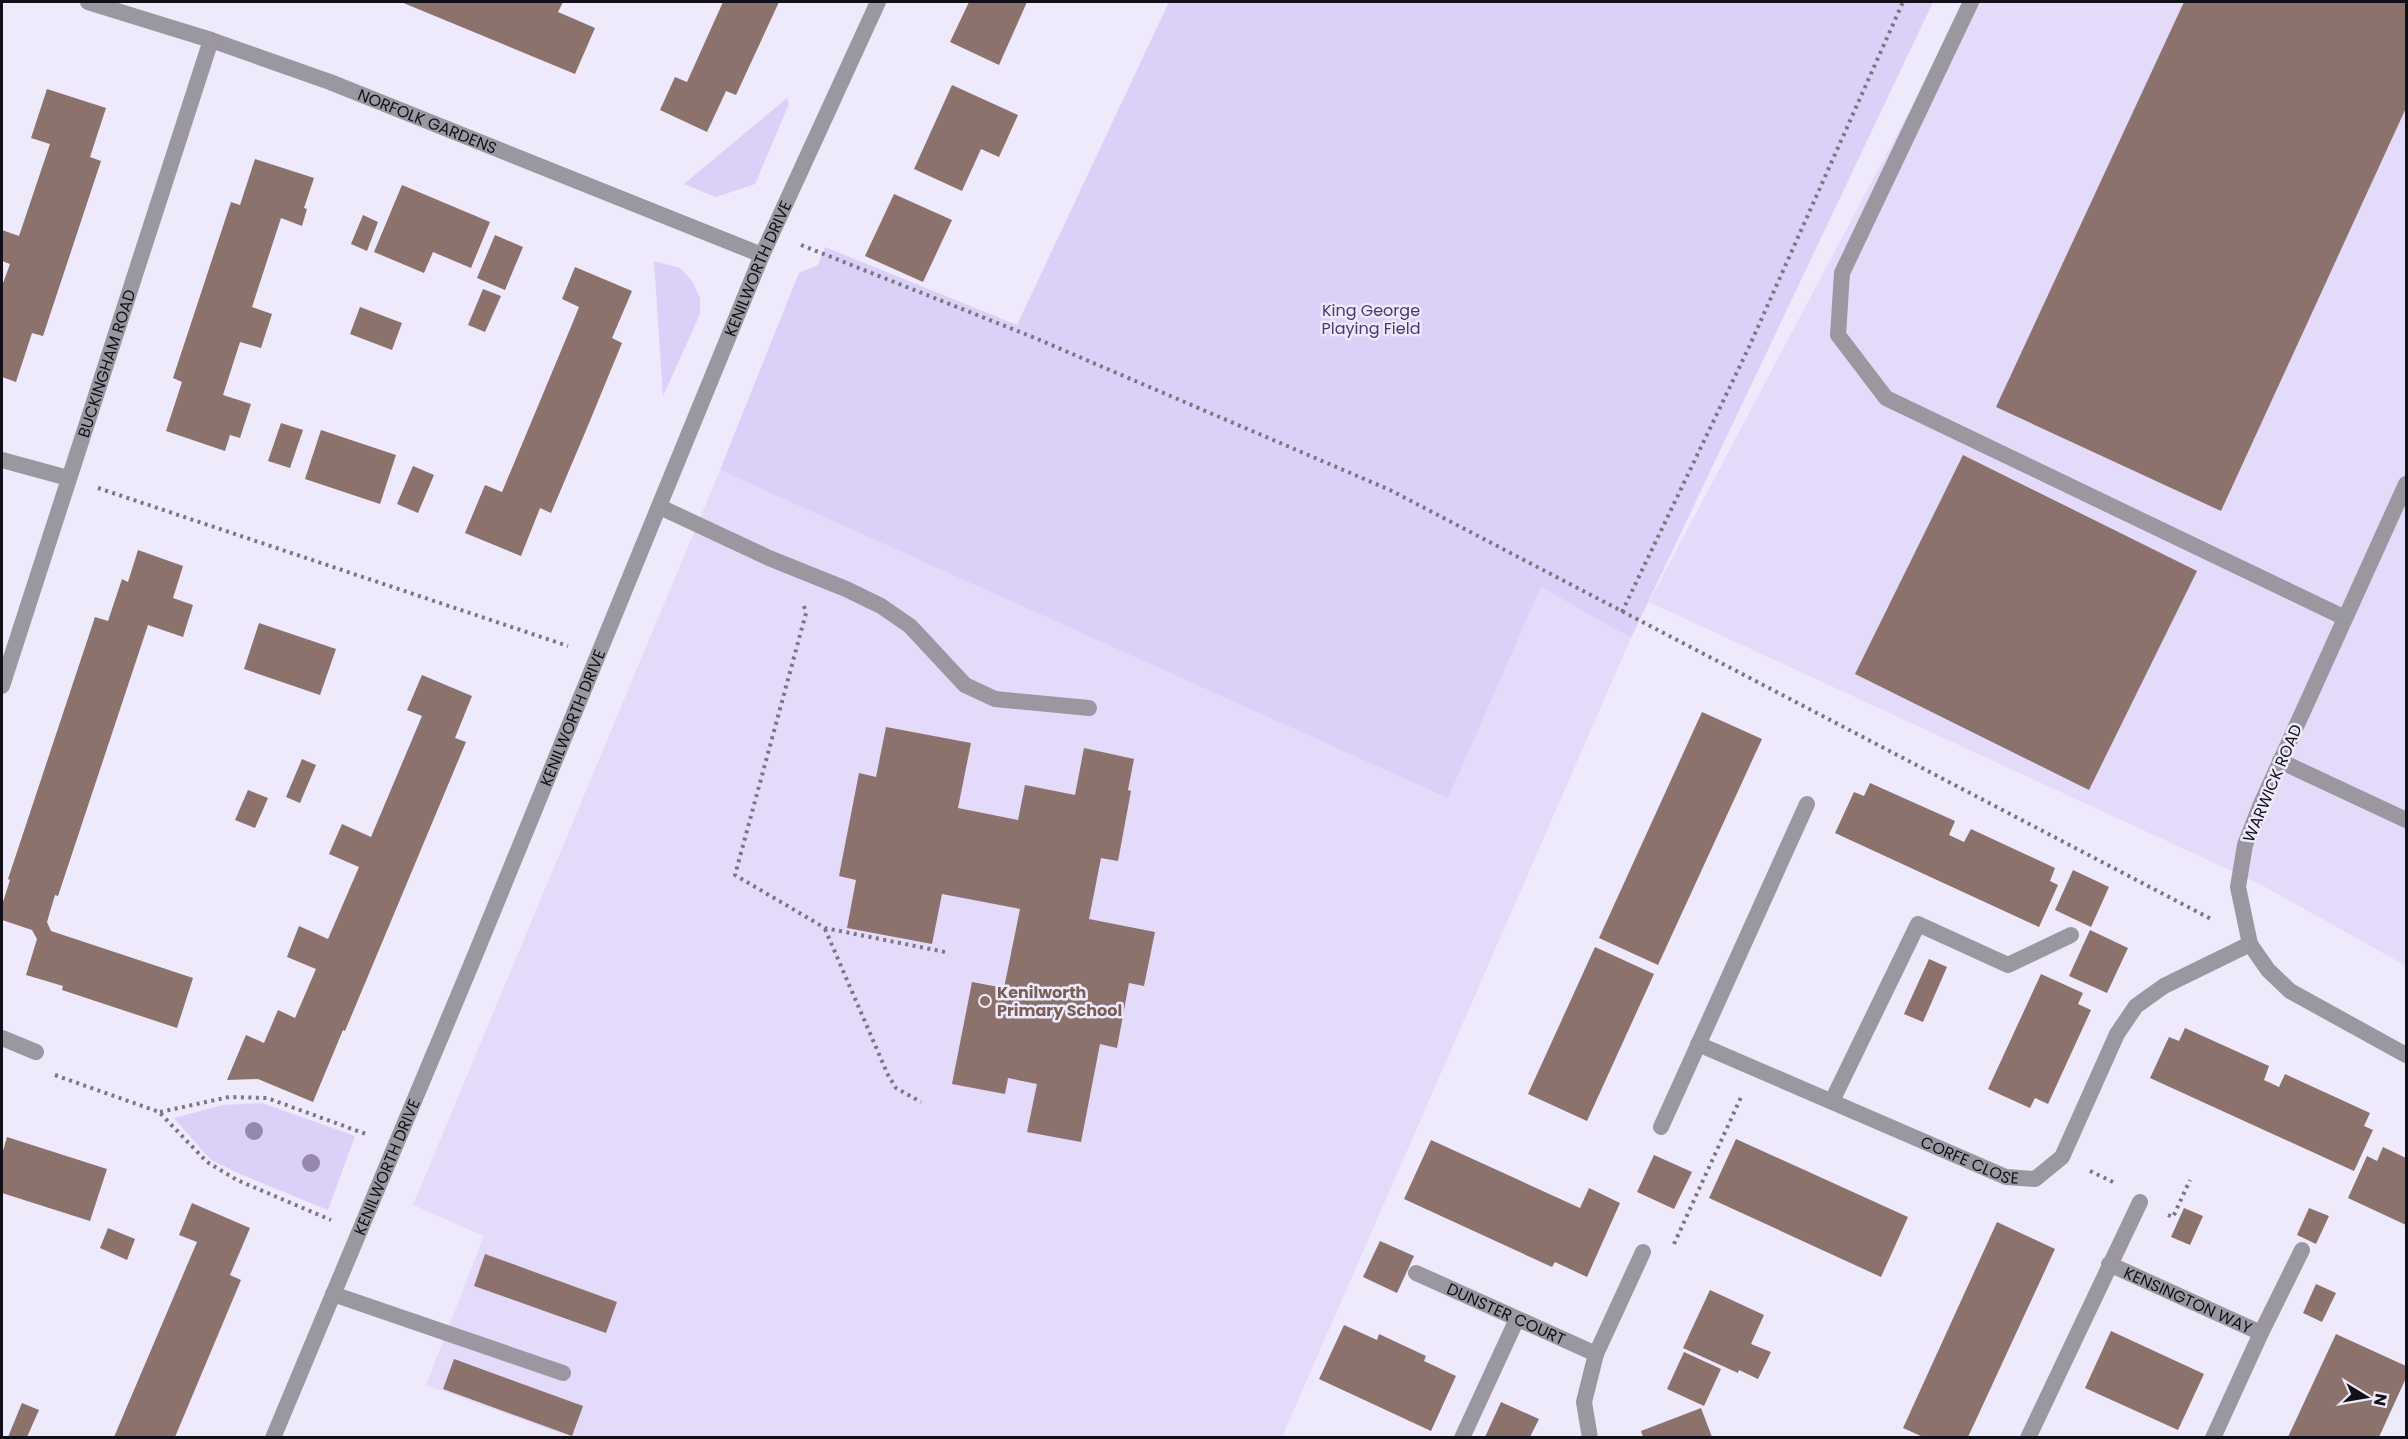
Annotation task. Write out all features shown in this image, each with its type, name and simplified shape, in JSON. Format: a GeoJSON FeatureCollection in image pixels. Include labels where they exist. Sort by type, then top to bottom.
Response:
{"type":"FeatureCollection","features":[{"type":"Feature","properties":{"kind":"street","name":"NORFOLK GARDENS"},"geometry":{"type":"LineString","coordinates":[[88,2],[211,40],[330,82],[762,255]]}},
{"type":"Feature","properties":{"kind":"street","name":"KENILWORTH DRIVE"},"geometry":{"type":"LineString","coordinates":[[273,1437],[660,507],[762,255],[878,2]]}},
{"type":"Feature","properties":{"kind":"street"},"geometry":{"type":"LineString","coordinates":[[1971,2],[1842,273],[1838,335],[1886,398],[2344,618]]}},
{"type":"Feature","properties":{"kind":"street","name":"BUCKINGHAM ROAD"},"geometry":{"type":"LineString","coordinates":[[2,686],[211,40]]}},
{"type":"Feature","properties":{"kind":"street"},"geometry":{"type":"LineString","coordinates":[[2,460],[68,478]]}},
{"type":"Feature","properties":{"kind":"street","name":"WARWICK ROAD"},"geometry":{"type":"LineString","coordinates":[[2406,484],[2280,761],[2245,845],[2238,887],[2250,944],[2268,970],[2290,991],[2406,1055]]}},
{"type":"Feature","properties":{"kind":"street"},"geometry":{"type":"LineString","coordinates":[[660,507],[768,558],[846,589],[881,606],[910,626],[965,685],[995,699],[1089,708]]}},
{"type":"Feature","properties":{"kind":"street"},"geometry":{"type":"LineString","coordinates":[[2280,761],[2406,820]]}},
{"type":"Feature","properties":{"kind":"street"},"geometry":{"type":"LineString","coordinates":[[1661,1127],[1807,804]]}},
{"type":"Feature","properties":{"kind":"street"},"geometry":{"type":"LineString","coordinates":[[1832,1101],[1918,924],[2008,965],[2071,935]]}},
{"type":"Feature","properties":{"kind":"street","name":"CORFE CLOSE"},"geometry":{"type":"LineString","coordinates":[[1698,1044],[2006,1178],[2035,1179],[2062,1157],[2117,1034],[2136,1006],[2163,986],[2250,944]]}},
{"type":"Feature","properties":{"kind":"street"},"geometry":{"type":"LineString","coordinates":[[2,1038],[36,1052]]}},
{"type":"Feature","properties":{"kind":"street"},"geometry":{"type":"LineString","coordinates":[[2028,1437],[2140,1202]]}},
{"type":"Feature","properties":{"kind":"street"},"geometry":{"type":"LineString","coordinates":[[2261,1334],[2302,1250]]}},
{"type":"Feature","properties":{"kind":"street"},"geometry":{"type":"LineString","coordinates":[[1590,1437],[1584,1401],[1596,1354],[1643,1252]]}},
{"type":"Feature","properties":{"kind":"street","name":"KENSINGTON WAY"},"geometry":{"type":"LineString","coordinates":[[2109,1264],[2261,1334],[2213,1437]]}},
{"type":"Feature","properties":{"kind":"street","name":"DUNSTER COURT"},"geometry":{"type":"LineString","coordinates":[[1416,1273],[1596,1354]]}},
{"type":"Feature","properties":{"kind":"street"},"geometry":{"type":"LineString","coordinates":[[333,1294],[563,1373]]}},
{"type":"Feature","properties":{"kind":"street"},"geometry":{"type":"LineString","coordinates":[[1462,1437],[1517,1319]]}},
{"type":"Feature","properties":{"kind":"path"},"geometry":{"type":"LineString","coordinates":[[1622,612],[1749,347],[1903,2]]}},
{"type":"Feature","properties":{"kind":"path"},"geometry":{"type":"LineString","coordinates":[[773,232],[828,257],[1035,338],[1390,490],[2200,912]]}},
{"type":"Feature","properties":{"kind":"path"},"geometry":{"type":"LineString","coordinates":[[68,478],[572,647]]}},
{"type":"Feature","properties":{"kind":"path"},"geometry":{"type":"LineString","coordinates":[[804,604],[806,613],[735,875],[825,928],[945,952]]}},
{"type":"Feature","properties":{"kind":"path"},"geometry":{"type":"LineString","coordinates":[[825,928],[888,1075],[896,1088],[921,1102]]}},
{"type":"Feature","properties":{"kind":"path"},"geometry":{"type":"LineString","coordinates":[[36,1052],[47,1072],[159,1112],[207,1162],[237,1180],[332,1220]]}},
{"type":"Feature","properties":{"kind":"path"},"geometry":{"type":"LineString","coordinates":[[1643,1252],[1671,1249],[1755,1068]]}},
{"type":"Feature","properties":{"kind":"path"},"geometry":{"type":"LineString","coordinates":[[159,1112],[229,1097],[267,1098],[368,1134]]}},
{"type":"Feature","properties":{"kind":"shaded area"},"geometry":{"type":"Polygon","coordinates":[[[1967,2],[2406,2],[2406,966],[2260,884],[1649,602],[1967,2]]]}},
{"type":"Feature","properties":{"kind":"shaded area","name":"Kenilworth Primary School"},"geometry":{"type":"Polygon","coordinates":[[[720,470],[1448,797],[1541,587],[1631,638],[1282,1437],[570,1437],[426,1385],[484,1236],[413,1205],[720,470]]]}},
{"type":"Feature","properties":{"kind":"green space","name":"King George Playing Field"},"geometry":{"type":"Polygon","coordinates":[[[1169,2],[1933,2],[1631,638],[1541,587],[1448,798],[720,470],[799,273],[818,265],[825,247],[1017,325],[1169,2]]]}},
{"type":"Feature","properties":{"kind":"green space"},"geometry":{"type":"Polygon","coordinates":[[[787,98],[789,104],[755,184],[716,197],[684,184],[787,98]]]}},
{"type":"Feature","properties":{"kind":"green space"},"geometry":{"type":"Polygon","coordinates":[[[654,261],[680,268],[692,281],[700,298],[700,314],[663,396],[654,261]]]}},
{"type":"Feature","properties":{"kind":"green space"},"geometry":{"type":"Polygon","coordinates":[[[262,1103],[355,1136],[328,1210],[211,1160],[174,1118],[223,1105],[262,1103]]]}},
{"type":"Feature","properties":{"kind":"building"},"geometry":{"type":"Polygon","coordinates":[[[401,2],[563,2],[558,12],[595,28],[575,74],[401,2]]]}},
{"type":"Feature","properties":{"kind":"building"},"geometry":{"type":"Polygon","coordinates":[[[723,2],[779,2],[736,95],[726,91],[707,132],[660,110],[675,77],[687,82],[723,2]]]}},
{"type":"Feature","properties":{"kind":"building"},"geometry":{"type":"Polygon","coordinates":[[[969,2],[1027,2],[999,65],[950,42],[969,2]]]}},
{"type":"Feature","properties":{"kind":"building"},"geometry":{"type":"Polygon","coordinates":[[[2184,2],[2406,2],[2406,108],[2221,511],[1996,407],[2184,2]]]}},
{"type":"Feature","properties":{"kind":"building"},"geometry":{"type":"Polygon","coordinates":[[[952,85],[1018,115],[999,157],[981,149],[962,191],[914,169],[952,85]]]}},
{"type":"Feature","properties":{"kind":"building"},"geometry":{"type":"Polygon","coordinates":[[[47,89],[106,108],[90,157],[101,161],[43,336],[32,333],[16,382],[2,377],[2,286],[10,264],[2,261],[2,230],[19,236],[50,144],[31,138],[47,89]]]}},
{"type":"Feature","properties":{"kind":"building"},"geometry":{"type":"Polygon","coordinates":[[[255,159],[314,178],[304,208],[307,209],[302,226],[281,218],[252,307],[272,314],[261,348],[240,342],[223,395],[251,404],[240,438],[230,435],[225,451],[166,431],[182,382],[173,378],[231,202],[240,205],[255,159]]]}},
{"type":"Feature","properties":{"kind":"building"},"geometry":{"type":"Polygon","coordinates":[[[402,185],[490,222],[471,268],[433,252],[424,273],[374,252],[402,185]]]}},
{"type":"Feature","properties":{"kind":"building"},"geometry":{"type":"Polygon","coordinates":[[[894,194],[952,220],[923,282],[865,256],[894,194]]]}},
{"type":"Feature","properties":{"kind":"building"},"geometry":{"type":"Polygon","coordinates":[[[363,215],[378,222],[367,251],[351,244],[363,215]]]}},
{"type":"Feature","properties":{"kind":"building"},"geometry":{"type":"Polygon","coordinates":[[[495,235],[523,247],[505,290],[477,278],[495,235]]]}},
{"type":"Feature","properties":{"kind":"building"},"geometry":{"type":"Polygon","coordinates":[[[575,267],[632,291],[612,338],[622,343],[587,428],[551,513],[540,508],[521,556],[465,533],[485,485],[502,492],[573,322],[579,307],[562,299],[575,267]]]}},
{"type":"Feature","properties":{"kind":"building"},"geometry":{"type":"Polygon","coordinates":[[[483,289],[501,296],[485,332],[468,325],[483,289]]]}},
{"type":"Feature","properties":{"kind":"building"},"geometry":{"type":"Polygon","coordinates":[[[360,307],[402,323],[392,350],[350,334],[360,307]]]}},
{"type":"Feature","properties":{"kind":"building"},"geometry":{"type":"Polygon","coordinates":[[[281,423],[303,430],[290,468],[268,461],[281,423]]]}},
{"type":"Feature","properties":{"kind":"building"},"geometry":{"type":"Polygon","coordinates":[[[321,430],[396,455],[380,504],[305,479],[321,430]]]}},
{"type":"Feature","properties":{"kind":"building"},"geometry":{"type":"Polygon","coordinates":[[[1963,455],[2197,571],[2089,790],[1855,674],[1963,455]]]}},
{"type":"Feature","properties":{"kind":"building"},"geometry":{"type":"Polygon","coordinates":[[[413,466],[434,475],[418,513],[397,504],[413,466]]]}},
{"type":"Feature","properties":{"kind":"building"},"geometry":{"type":"Polygon","coordinates":[[[138,550],[183,566],[173,598],[193,605],[183,637],[148,625],[58,896],[55,895],[47,922],[51,931],[193,978],[177,1028],[62,990],[63,986],[26,975],[37,939],[32,930],[2,920],[2,905],[10,880],[8,879],[95,617],[108,621],[122,579],[128,582],[138,550]]]}},
{"type":"Feature","properties":{"kind":"building"},"geometry":{"type":"Polygon","coordinates":[[[259,623],[336,649],[320,695],[244,669],[259,623]]]}},
{"type":"Feature","properties":{"kind":"building"},"geometry":{"type":"Polygon","coordinates":[[[422,675],[472,696],[455,738],[466,742],[313,1102],[258,1079],[227,1080],[246,1035],[264,1043],[278,1010],[295,1018],[316,969],[287,957],[299,926],[328,939],[359,867],[329,854],[342,824],[371,837],[422,716],[407,710],[422,675]]]}},
{"type":"Feature","properties":{"kind":"building"},"geometry":{"type":"Polygon","coordinates":[[[1702,712],[1762,739],[1658,965],[1599,938],[1702,712]]]}},
{"type":"Feature","properties":{"kind":"building"},"geometry":{"type":"Polygon","coordinates":[[[886,727],[971,743],[958,808],[1018,820],[1025,785],[1075,795],[1084,748],[1134,759],[1128,790],[1131,791],[1118,861],[1101,858],[1089,919],[1155,932],[1144,986],[1129,983],[1117,1048],[1100,1044],[1081,1142],[1027,1132],[1037,1084],[1008,1078],[1005,1094],[952,1084],[972,982],[1004,988],[1020,909],[942,894],[932,944],[847,928],[856,880],[839,876],[859,773],[876,777],[886,727]]]}},
{"type":"Feature","properties":{"kind":"building"},"geometry":{"type":"Polygon","coordinates":[[[302,759],[316,765],[300,803],[286,797],[302,759]]]}},
{"type":"Feature","properties":{"kind":"building"},"geometry":{"type":"Polygon","coordinates":[[[1870,783],[1955,821],[1949,835],[1964,842],[1971,829],[2055,868],[2050,881],[2058,885],[2039,927],[1835,833],[1854,792],[1864,796],[1870,783]]]}},
{"type":"Feature","properties":{"kind":"building"},"geometry":{"type":"Polygon","coordinates":[[[248,790],[268,798],[255,828],[235,820],[248,790]]]}},
{"type":"Feature","properties":{"kind":"building"},"geometry":{"type":"Polygon","coordinates":[[[2073,870],[2109,887],[2091,927],[2055,910],[2073,870]]]}},
{"type":"Feature","properties":{"kind":"building"},"geometry":{"type":"Polygon","coordinates":[[[2090,930],[2128,948],[2107,993],[2069,976],[2090,930]]]}},
{"type":"Feature","properties":{"kind":"building"},"geometry":{"type":"Polygon","coordinates":[[[1595,947],[1654,974],[1587,1121],[1528,1094],[1595,947]]]}},
{"type":"Feature","properties":{"kind":"building"},"geometry":{"type":"Polygon","coordinates":[[[1929,959],[1947,967],[1923,1022],[1904,1014],[1929,959]]]}},
{"type":"Feature","properties":{"kind":"building"},"geometry":{"type":"Polygon","coordinates":[[[2041,974],[2083,993],[2078,1004],[2091,1010],[2048,1104],[2035,1098],[2030,1108],[1988,1089],[2041,974]]]}},
{"type":"Feature","properties":{"kind":"building"},"geometry":{"type":"Polygon","coordinates":[[[2185,1028],[2269,1066],[2264,1080],[2279,1087],[2285,1074],[2370,1113],[2364,1126],[2373,1130],[2354,1171],[2150,1078],[2169,1037],[2179,1041],[2185,1028]]]}},
{"type":"Feature","properties":{"kind":"building"},"geometry":{"type":"Polygon","coordinates":[[[7,1137],[107,1169],[90,1221],[2,1193],[2,1154],[7,1137]]]}},
{"type":"Feature","properties":{"kind":"building"},"geometry":{"type":"Polygon","coordinates":[[[1736,1139],[1908,1217],[1881,1277],[1709,1198],[1736,1139]]]}},
{"type":"Feature","properties":{"kind":"building"},"geometry":{"type":"Polygon","coordinates":[[[1431,1140],[1580,1208],[1589,1188],[1620,1203],[1587,1277],[1555,1262],[1552,1267],[1404,1199],[1431,1140]]]}},
{"type":"Feature","properties":{"kind":"building"},"geometry":{"type":"Polygon","coordinates":[[[2383,1147],[2406,1158],[2406,1225],[2348,1198],[2367,1156],[2377,1161],[2383,1147]]]}},
{"type":"Feature","properties":{"kind":"building"},"geometry":{"type":"Polygon","coordinates":[[[1654,1155],[1692,1172],[1674,1209],[1637,1192],[1654,1155]]]}},
{"type":"Feature","properties":{"kind":"building"},"geometry":{"type":"Polygon","coordinates":[[[192,1203],[250,1228],[230,1275],[241,1280],[175,1437],[114,1437],[197,1242],[179,1235],[192,1203]]]}},
{"type":"Feature","properties":{"kind":"building"},"geometry":{"type":"Polygon","coordinates":[[[2184,1208],[2203,1216],[2190,1245],[2171,1237],[2184,1208]]]}},
{"type":"Feature","properties":{"kind":"building"},"geometry":{"type":"Polygon","coordinates":[[[2309,1208],[2329,1216],[2316,1244],[2297,1235],[2309,1208]]]}},
{"type":"Feature","properties":{"kind":"building"},"geometry":{"type":"Polygon","coordinates":[[[1997,1222],[2055,1249],[1968,1437],[1923,1437],[1903,1428],[1997,1222]]]}},
{"type":"Feature","properties":{"kind":"building"},"geometry":{"type":"Polygon","coordinates":[[[108,1228],[135,1239],[127,1260],[100,1248],[108,1228]]]}},
{"type":"Feature","properties":{"kind":"building"},"geometry":{"type":"Polygon","coordinates":[[[1380,1241],[1414,1256],[1397,1293],[1363,1277],[1380,1241]]]}},
{"type":"Feature","properties":{"kind":"building"},"geometry":{"type":"Polygon","coordinates":[[[485,1254],[617,1302],[606,1333],[474,1286],[485,1254]]]}},
{"type":"Feature","properties":{"kind":"building"},"geometry":{"type":"Polygon","coordinates":[[[2316,1284],[2336,1293],[2322,1322],[2303,1313],[2316,1284]]]}},
{"type":"Feature","properties":{"kind":"building"},"geometry":{"type":"Polygon","coordinates":[[[1710,1290],[1764,1315],[1751,1344],[1771,1352],[1758,1379],[1739,1370],[1738,1373],[1683,1348],[1710,1290]]]}},
{"type":"Feature","properties":{"kind":"building"},"geometry":{"type":"Polygon","coordinates":[[[1344,1325],[1377,1340],[1379,1334],[1426,1356],[1424,1361],[1456,1376],[1431,1431],[1319,1379],[1344,1325]]]}},
{"type":"Feature","properties":{"kind":"building"},"geometry":{"type":"Polygon","coordinates":[[[2111,1331],[2204,1374],[2178,1430],[2085,1388],[2111,1331]]]}},
{"type":"Feature","properties":{"kind":"building"},"geometry":{"type":"Polygon","coordinates":[[[2336,1334],[2406,1366],[2406,1378],[2379,1437],[2288,1437],[2336,1334]]]}},
{"type":"Feature","properties":{"kind":"building"},"geometry":{"type":"Polygon","coordinates":[[[1684,1352],[1721,1369],[1704,1406],[1667,1389],[1684,1352]]]}},
{"type":"Feature","properties":{"kind":"building"},"geometry":{"type":"Polygon","coordinates":[[[454,1359],[583,1406],[572,1436],[443,1389],[454,1359]]]}},
{"type":"Feature","properties":{"kind":"building"},"geometry":{"type":"Polygon","coordinates":[[[1501,1402],[1539,1419],[1530,1437],[1485,1437],[1501,1402]]]}},
{"type":"Feature","properties":{"kind":"building"},"geometry":{"type":"Polygon","coordinates":[[[22,1403],[39,1410],[27,1437],[8,1437],[22,1403]]]}},
{"type":"Feature","properties":{"kind":"building"},"geometry":{"type":"Polygon","coordinates":[[[1701,1408],[1712,1437],[1643,1437],[1641,1431],[1701,1408]]]}},
{"type":"Feature","properties":{"kind":"place","name":"Kenilworth Primary School"},"geometry":{"type":"Point","coordinates":[985,1001]}}]}
